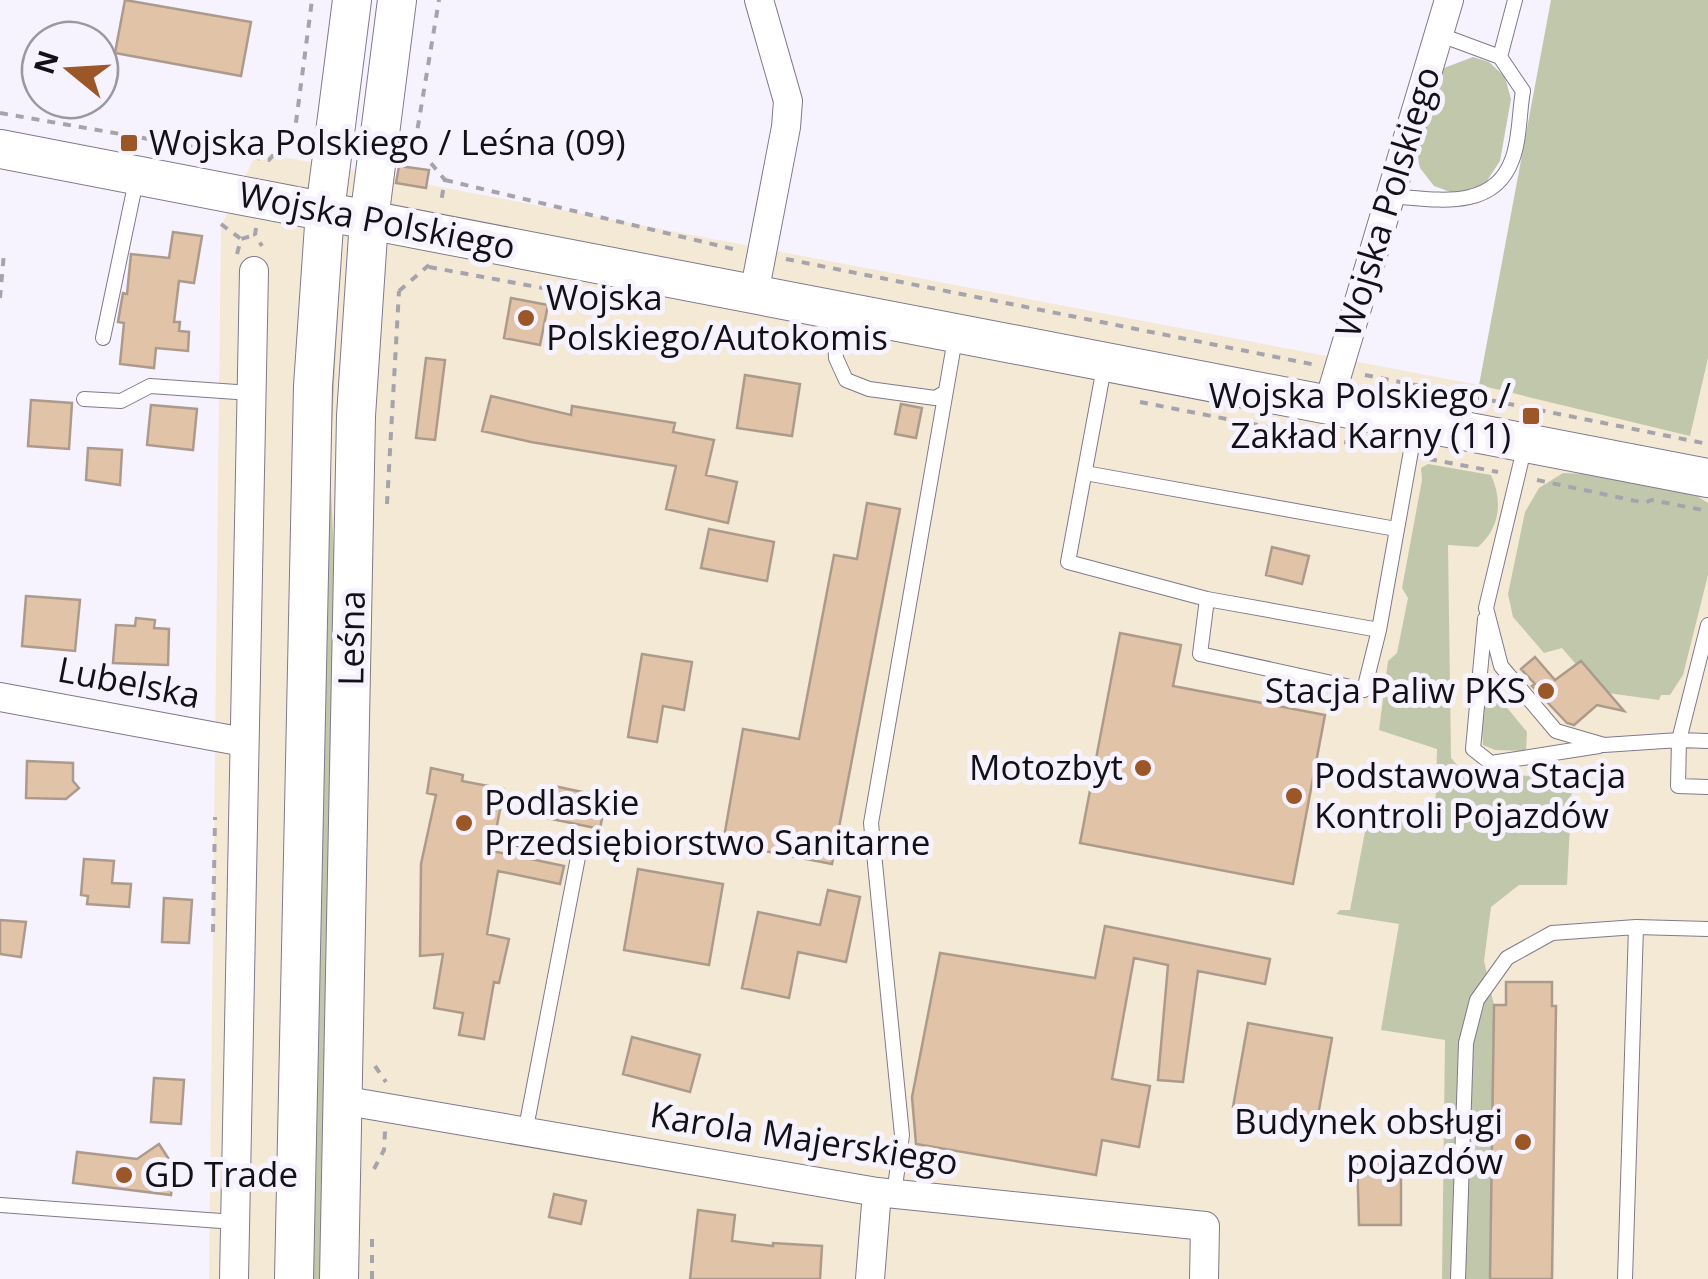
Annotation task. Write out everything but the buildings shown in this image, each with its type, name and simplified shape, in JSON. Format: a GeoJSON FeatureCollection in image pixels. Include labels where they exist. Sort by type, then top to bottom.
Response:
{"type":"FeatureCollection","features":[{"type":"Feature","properties":{"kind":"main road","name":"Leśna"},"geometry":{"type":"LineString","coordinates":[[294,1279],[309,486],[324,211],[352,0]]}},
{"type":"Feature","properties":{"kind":"main road","name":"Leśna"},"geometry":{"type":"LineString","coordinates":[[339,1279],[356,416],[369,220],[397,0]]}},
{"type":"Feature","properties":{"kind":"main road","name":"Wojska Polskiego"},"geometry":{"type":"LineString","coordinates":[[0,149],[1105,361],[1332,388],[1416,423],[1708,478]]}},
{"type":"Feature","properties":{"kind":"street"},"geometry":{"type":"LineString","coordinates":[[754,294],[788,102],[759,0]]}},
{"type":"Feature","properties":{"kind":"street","name":"Wojska Polskiego"},"geometry":{"type":"LineString","coordinates":[[1332,388],[1450,0]]}},
{"type":"Feature","properties":{"kind":"street"},"geometry":{"type":"LineString","coordinates":[[234,1279],[254,271]]}},
{"type":"Feature","properties":{"kind":"street","name":"Lubelska"},"geometry":{"type":"LineString","coordinates":[[0,696],[244,742]]}},
{"type":"Feature","properties":{"kind":"street","name":"Karola Majerskiego"},"geometry":{"type":"LineString","coordinates":[[342,1100],[886,1193],[1205,1226],[1204,1279]]}},
{"type":"Feature","properties":{"kind":"street"},"geometry":{"type":"LineString","coordinates":[[870,1279],[886,1193]]}},
{"type":"Feature","properties":{"kind":"lane"},"geometry":{"type":"LineString","coordinates":[[1500,58],[1515,0]]}},
{"type":"Feature","properties":{"kind":"lane"},"geometry":{"type":"LineString","coordinates":[[1389,196],[1471,200],[1499,185],[1513,159],[1522,91],[1500,58],[1438,34]]}},
{"type":"Feature","properties":{"kind":"lane"},"geometry":{"type":"LineString","coordinates":[[103,338],[137,176]]}},
{"type":"Feature","properties":{"kind":"lane"},"geometry":{"type":"LineString","coordinates":[[833,309],[836,358],[846,380],[886,392],[936,398],[944,393]]}},
{"type":"Feature","properties":{"kind":"lane"},"geometry":{"type":"LineString","coordinates":[[886,1193],[902,1135],[871,823],[956,333]]}},
{"type":"Feature","properties":{"kind":"lane"},"geometry":{"type":"LineString","coordinates":[[1105,361],[1068,562],[1207,599],[1380,630]]}},
{"type":"Feature","properties":{"kind":"lane"},"geometry":{"type":"LineString","coordinates":[[84,399],[120,400],[150,386],[251,393]]}},
{"type":"Feature","properties":{"kind":"lane"},"geometry":{"type":"LineString","coordinates":[[1207,599],[1200,654],[1364,690],[1380,630],[1416,423]]}},
{"type":"Feature","properties":{"kind":"lane"},"geometry":{"type":"LineString","coordinates":[[1526,441],[1486,608],[1473,750],[1491,763],[1604,745],[1708,741]]}},
{"type":"Feature","properties":{"kind":"lane"},"geometry":{"type":"LineString","coordinates":[[1085,473],[1396,529]]}},
{"type":"Feature","properties":{"kind":"lane"},"geometry":{"type":"LineString","coordinates":[[1486,608],[1502,666],[1556,732],[1604,745]]}},
{"type":"Feature","properties":{"kind":"lane"},"geometry":{"type":"LineString","coordinates":[[1708,625],[1679,740],[1678,786],[1708,787]]}},
{"type":"Feature","properties":{"kind":"lane"},"geometry":{"type":"LineString","coordinates":[[517,839],[578,852],[525,1133]]}},
{"type":"Feature","properties":{"kind":"lane"},"geometry":{"type":"LineString","coordinates":[[1458,1279],[1466,1043],[1477,1000],[1507,958],[1552,933],[1636,927],[1708,929]]}},
{"type":"Feature","properties":{"kind":"lane"},"geometry":{"type":"LineString","coordinates":[[1625,1279],[1636,927]]}},
{"type":"Feature","properties":{"kind":"lane"},"geometry":{"type":"LineString","coordinates":[[0,1205],[235,1222]]}},
{"type":"Feature","properties":{"kind":"path"},"geometry":{"type":"LineString","coordinates":[[0,114],[269,160],[295,130],[312,0]]}},
{"type":"Feature","properties":{"kind":"path"},"geometry":{"type":"LineString","coordinates":[[415,144],[439,0]]}},
{"type":"Feature","properties":{"kind":"path"},"geometry":{"type":"LineString","coordinates":[[445,180],[1332,388],[1708,444]]}},
{"type":"Feature","properties":{"kind":"path"},"geometry":{"type":"LineString","coordinates":[[0,298],[4,252]]}},
{"type":"Feature","properties":{"kind":"shaded area"},"geometry":{"type":"Polygon","coordinates":[[[1708,0],[1708,1279],[209,1279],[221,226],[257,152],[1479,385],[1708,0]]]}},
{"type":"Feature","properties":{"kind":"green space"},"geometry":{"type":"Polygon","coordinates":[[[1551,0],[1708,0],[1708,358],[1690,436],[1479,385],[1551,0]]]}},
{"type":"Feature","properties":{"kind":"green space"},"geometry":{"type":"Polygon","coordinates":[[[1473,57],[1489,62],[1505,77],[1511,99],[1500,161],[1485,184],[1456,194],[1434,186],[1420,168],[1415,147],[1435,81],[1444,68],[1473,57]]]}},
{"type":"Feature","properties":{"kind":"green space"},"geometry":{"type":"Polygon","coordinates":[[[330,299],[338,300],[330,471],[337,617],[323,1279],[305,1279],[330,299]]]}},
{"type":"Feature","properties":{"kind":"green space"},"geometry":{"type":"Polygon","coordinates":[[[1428,464],[1491,475],[1498,504],[1495,523],[1478,547],[1448,545],[1451,758],[1461,770],[1472,774],[1567,777],[1572,784],[1567,885],[1519,885],[1491,907],[1484,961],[1494,1005],[1490,1279],[1442,1279],[1445,1040],[1381,1030],[1399,924],[1336,914],[1350,910],[1369,811],[1435,824],[1437,749],[1379,730],[1388,661],[1397,653],[1408,598],[1402,588],[1421,468],[1428,464]]]}},
{"type":"Feature","properties":{"kind":"green space"},"geometry":{"type":"Polygon","coordinates":[[[1563,473],[1589,474],[1697,496],[1708,503],[1708,575],[1683,675],[1670,695],[1661,695],[1659,700],[1600,692],[1562,648],[1544,653],[1513,617],[1508,594],[1525,512],[1539,488],[1563,473]]]}},
{"type":"Feature","properties":{"kind":"green space"},"geometry":{"type":"Polygon","coordinates":[[[1487,691],[1494,692],[1527,732],[1526,751],[1495,750],[1483,745],[1480,701],[1487,691]]]}},
{"type":"Feature","properties":{"kind":"place","name":"Wojska Polskiego / Leśna (09)"},"geometry":{"type":"Point","coordinates":[129,143]}},
{"type":"Feature","properties":{"kind":"place","name":"Wojska Polskiego/Autokomis"},"geometry":{"type":"Point","coordinates":[526,318]}},
{"type":"Feature","properties":{"kind":"place","name":"Wojska Polskiego / Zakład Karny (11)"},"geometry":{"type":"Point","coordinates":[1531,416]}},
{"type":"Feature","properties":{"kind":"place","name":"Stacja Paliw PKS"},"geometry":{"type":"Point","coordinates":[1546,691]}},
{"type":"Feature","properties":{"kind":"place","name":"Motozbyt"},"geometry":{"type":"Point","coordinates":[1143,768]}},
{"type":"Feature","properties":{"kind":"place","name":"Podstawowa Stacja Kontroli Pojazdów"},"geometry":{"type":"Point","coordinates":[1294,796]}},
{"type":"Feature","properties":{"kind":"place","name":"Podlaskie Przedsiębiorstwo Sanitarne"},"geometry":{"type":"Point","coordinates":[464,823]}},
{"type":"Feature","properties":{"kind":"place","name":"Budynek obsługi pojazdów"},"geometry":{"type":"Point","coordinates":[1523,1142]}},
{"type":"Feature","properties":{"kind":"place","name":"GD Trade"},"geometry":{"type":"Point","coordinates":[124,1175]}}]}
